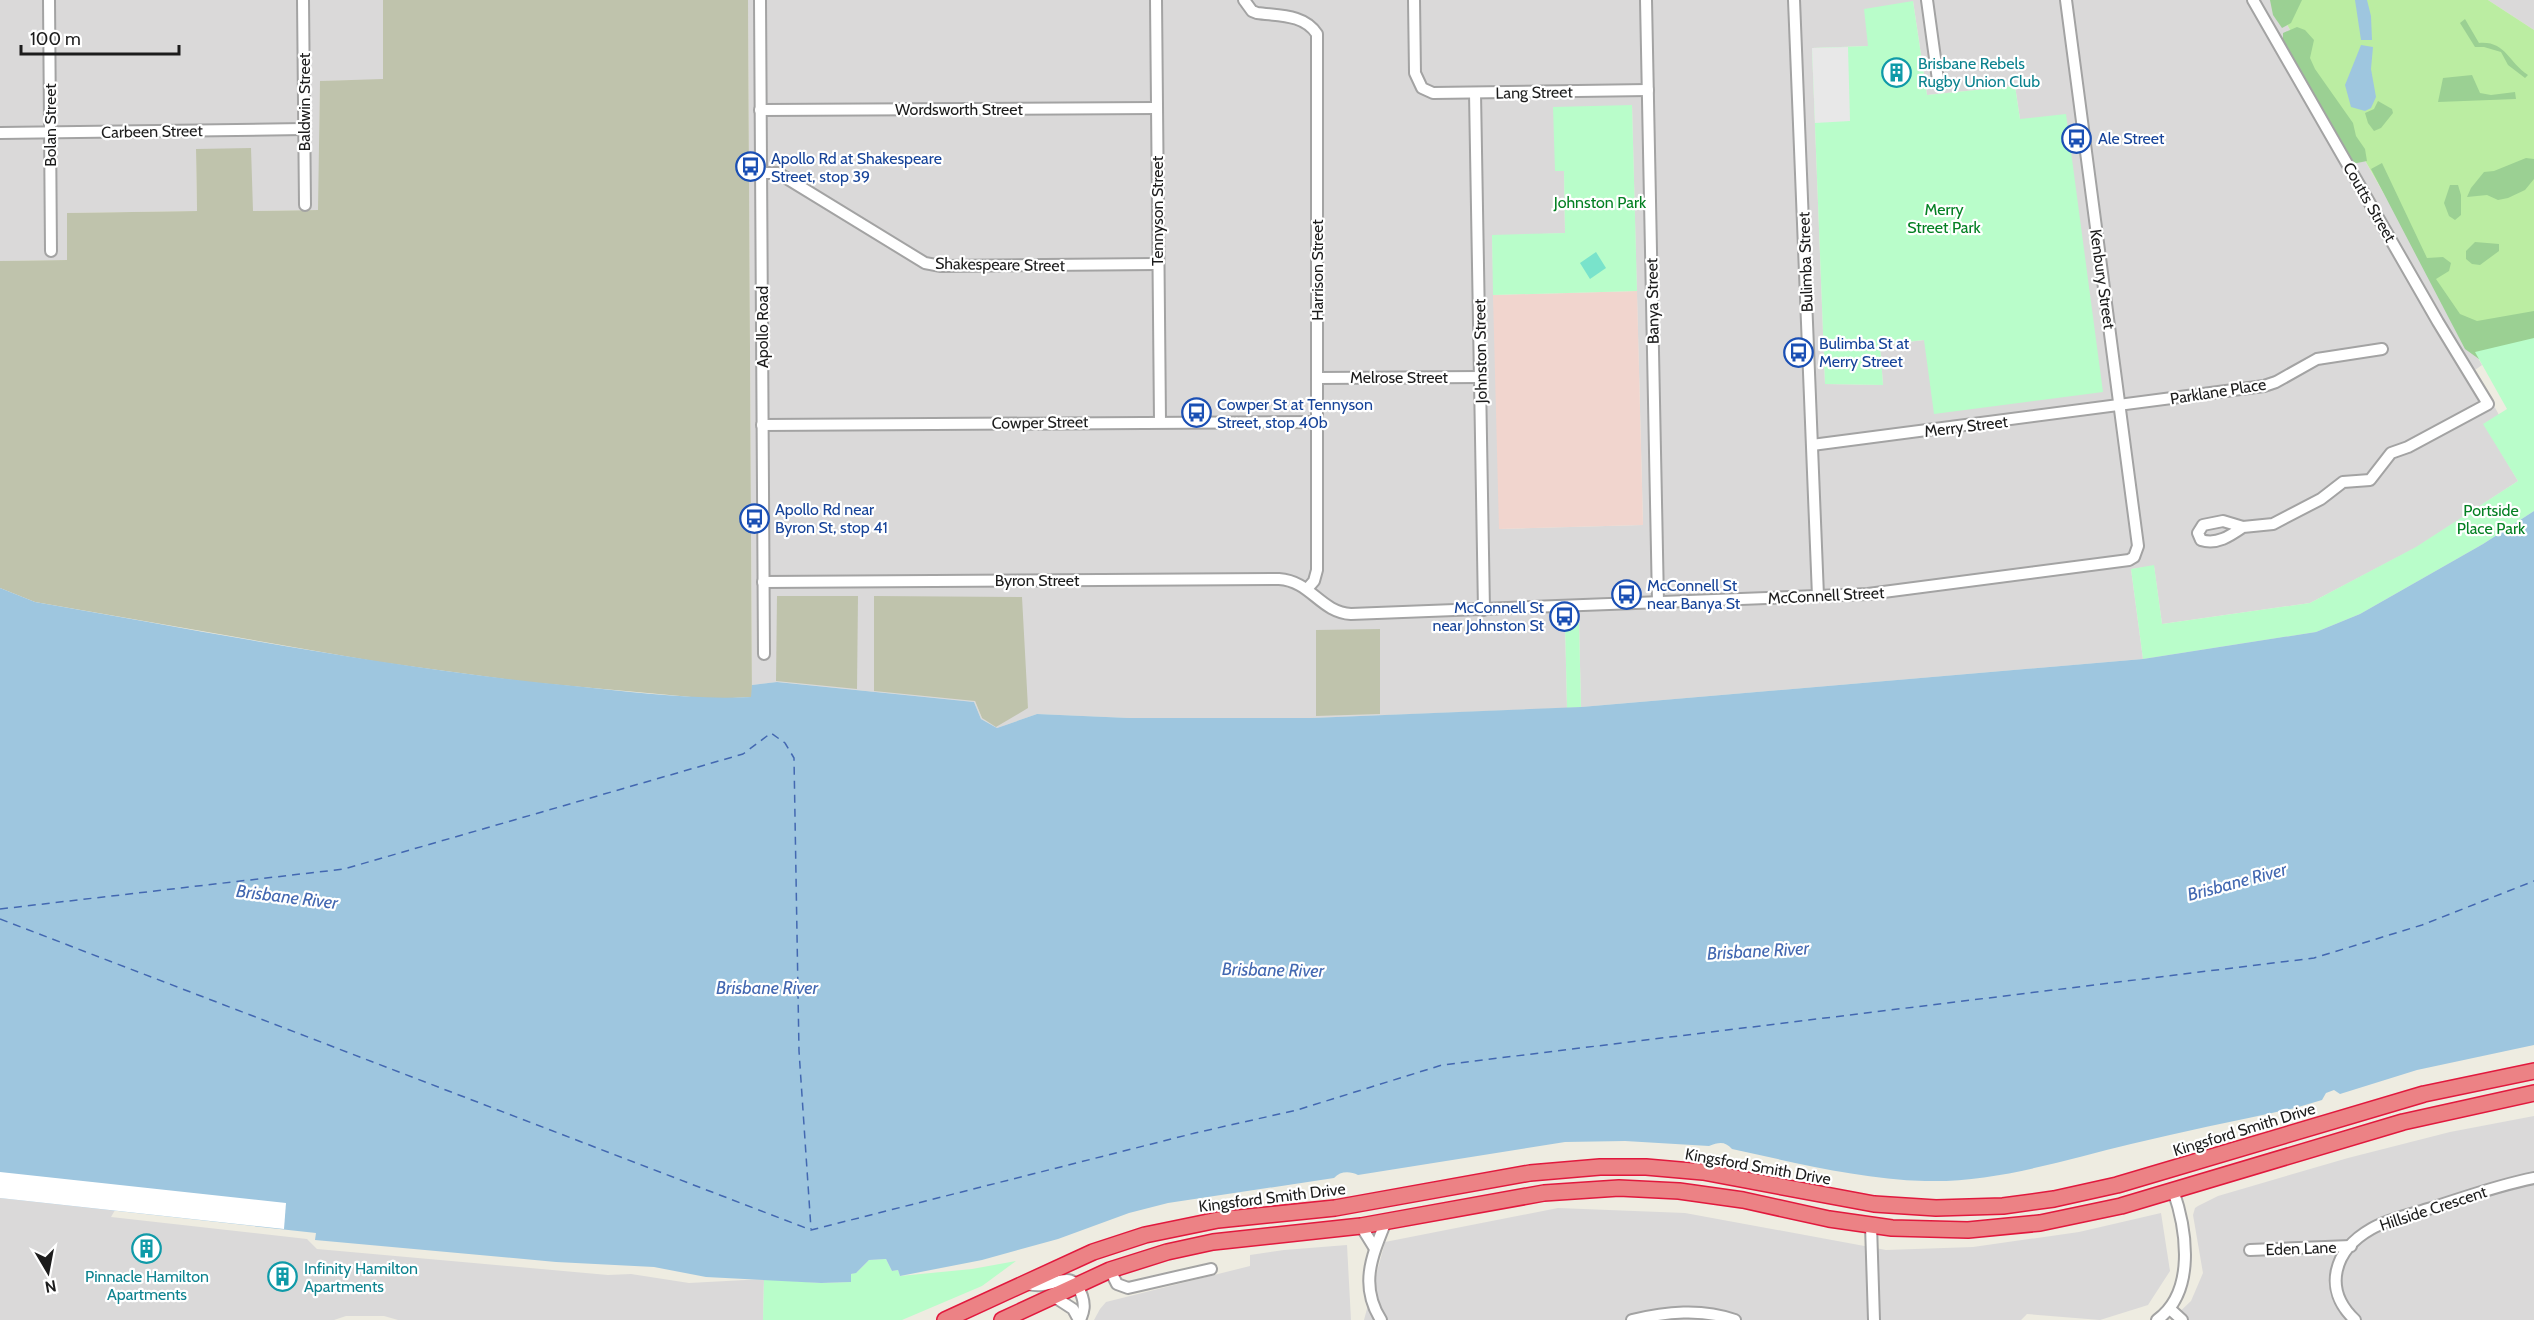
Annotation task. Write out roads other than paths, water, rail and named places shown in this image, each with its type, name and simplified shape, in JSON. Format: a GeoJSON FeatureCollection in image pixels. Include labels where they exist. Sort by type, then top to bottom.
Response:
{"type":"FeatureCollection","features":[{"type":"Feature","properties":{"kind":"highway","name":"Kingsford Smith Drive"},"geometry":{"type":"LineString","coordinates":[[945,1320],[1093,1252],[1177,1227],[1248,1216],[1356,1205],[1502,1177],[1568,1168],[1646,1167],[1703,1172],[1847,1200],[1905,1207],[1967,1208],[2030,1203],[2128,1182],[2401,1101],[2534,1071]]}},
{"type":"Feature","properties":{"kind":"highway"},"geometry":{"type":"LineString","coordinates":[[1002,1320],[1110,1270],[1167,1252],[1213,1242],[1361,1226],[1519,1196],[1619,1188],[1712,1195],[1829,1219],[1871,1225],[1943,1230],[2014,1227],[2094,1213],[2403,1122],[2534,1093]]}},
{"type":"Feature","properties":{"kind":"street","name":"Bolan Street"},"geometry":{"type":"LineString","coordinates":[[49,0],[51,251]]}},
{"type":"Feature","properties":{"kind":"street","name":"Baldwin Street"},"geometry":{"type":"LineString","coordinates":[[303,0],[305,205]]}},
{"type":"Feature","properties":{"kind":"street","name":"Apollo Road"},"geometry":{"type":"LineString","coordinates":[[760,0],[764,654]]}},
{"type":"Feature","properties":{"kind":"street","name":"Tennyson Street"},"geometry":{"type":"LineString","coordinates":[[1156,0],[1160,421]]}},
{"type":"Feature","properties":{"kind":"street","name":"Harrison Street"},"geometry":{"type":"LineString","coordinates":[[1244,0],[1252,11],[1257,13],[1303,20],[1311,24],[1317,34],[1317,570],[1314,581],[1307,589]]}},
{"type":"Feature","properties":{"kind":"street","name":"Lang Street"},"geometry":{"type":"LineString","coordinates":[[1414,0],[1415,73],[1422,88],[1433,93],[1648,90]]}},
{"type":"Feature","properties":{"kind":"street","name":"Banya Street"},"geometry":{"type":"LineString","coordinates":[[1646,0],[1658,602]]}},
{"type":"Feature","properties":{"kind":"street","name":"Bulimba Street"},"geometry":{"type":"LineString","coordinates":[[1794,0],[1818,596]]}},
{"type":"Feature","properties":{"kind":"street"},"geometry":{"type":"LineString","coordinates":[[1927,0],[1938,80]]}},
{"type":"Feature","properties":{"kind":"street","name":"Kenbury Street"},"geometry":{"type":"LineString","coordinates":[[2066,0],[2138,546],[2134,557]]}},
{"type":"Feature","properties":{"kind":"street","name":"Coutts Street"},"geometry":{"type":"LineString","coordinates":[[2243,527],[2278,522],[2320,499],[2343,482],[2370,480],[2391,453],[2408,447],[2488,404],[2438,322],[2253,0]]}},
{"type":"Feature","properties":{"kind":"street","name":"Johnston Street"},"geometry":{"type":"LineString","coordinates":[[1475,93],[1484,610]]}},
{"type":"Feature","properties":{"kind":"street","name":"Wordsworth Street"},"geometry":{"type":"LineString","coordinates":[[760,110],[1157,108]]}},
{"type":"Feature","properties":{"kind":"street","name":"Carbeen Street"},"geometry":{"type":"LineString","coordinates":[[0,133],[304,129]]}},
{"type":"Feature","properties":{"kind":"street","name":"Shakespeare Street"},"geometry":{"type":"LineString","coordinates":[[760,173],[778,173],[925,262],[933,264],[952,266],[1157,264]]}},
{"type":"Feature","properties":{"kind":"street","name":"Parklane Place"},"geometry":{"type":"LineString","coordinates":[[2120,406],[2264,386],[2276,382],[2317,359],[2382,349]]}},
{"type":"Feature","properties":{"kind":"street","name":"Melrose Street"},"geometry":{"type":"LineString","coordinates":[[1317,378],[1481,377]]}},
{"type":"Feature","properties":{"kind":"street","name":"Merry Street"},"geometry":{"type":"LineString","coordinates":[[1812,445],[2120,406]]}},
{"type":"Feature","properties":{"kind":"street","name":"Cowper Street"},"geometry":{"type":"LineString","coordinates":[[762,425],[1160,421],[1317,422]]}},
{"type":"Feature","properties":{"kind":"street","name":"McConnell Street"},"geometry":{"type":"LineString","coordinates":[[1307,589],[1332,610],[1341,613],[1484,610],[1900,592],[2122,562],[2134,557]]}},
{"type":"Feature","properties":{"kind":"street","name":"Byron Street"},"geometry":{"type":"LineString","coordinates":[[764,582],[1279,579],[1296,581],[1307,589]]}},
{"type":"Feature","properties":{"kind":"street","name":"Hillside Crescent"},"geometry":{"type":"LineString","coordinates":[[2355,1320],[2341,1303],[2335,1283],[2338,1266],[2351,1246],[2369,1230],[2384,1223],[2514,1182],[2534,1178]]}},
{"type":"Feature","properties":{"kind":"street"},"geometry":{"type":"LineString","coordinates":[[2157,1320],[2170,1309],[2180,1290],[2185,1268],[2180,1217],[2173,1190]]}},
{"type":"Feature","properties":{"kind":"street"},"geometry":{"type":"LineString","coordinates":[[1381,1320],[1373,1305],[1369,1290],[1374,1247],[1386,1221]]}},
{"type":"Feature","properties":{"kind":"street"},"geometry":{"type":"LineString","coordinates":[[1871,1225],[1874,1320]]}},
{"type":"Feature","properties":{"kind":"street"},"geometry":{"type":"LineString","coordinates":[[1361,1226],[1374,1247]]}},
{"type":"Feature","properties":{"kind":"street","name":"Eden Lane"},"geometry":{"type":"LineString","coordinates":[[2250,1250],[2351,1246]]}},
{"type":"Feature","properties":{"kind":"street"},"geometry":{"type":"LineString","coordinates":[[1110,1270],[1117,1284],[1128,1288],[1211,1269]]}},
{"type":"Feature","properties":{"kind":"street"},"geometry":{"type":"LineString","coordinates":[[1021,1284],[1044,1285],[1061,1279],[1070,1281],[1076,1285],[1084,1307],[1079,1320]]}},
{"type":"Feature","properties":{"kind":"street"},"geometry":{"type":"LineString","coordinates":[[1053,1296],[1073,1309],[1079,1320]]}},
{"type":"Feature","properties":{"kind":"street"},"geometry":{"type":"LineString","coordinates":[[2170,1309],[2182,1320]]}},
{"type":"Feature","properties":{"kind":"street"},"geometry":{"type":"LineString","coordinates":[[1632,1320],[1675,1312],[1714,1314],[1735,1320]]}},
{"type":"Feature","properties":{"kind":"water"},"geometry":{"type":"Polygon","coordinates":[[[2355,0],[2367,0],[2371,16],[2372,40],[2361,40],[2355,0]]]}},
{"type":"Feature","properties":{"kind":"water"},"geometry":{"type":"Polygon","coordinates":[[[2361,45],[2373,47],[2371,69],[2376,97],[2371,108],[2365,111],[2351,107],[2345,85],[2361,45]]]}},
{"type":"Feature","properties":{"kind":"water","name":"Brisbane River"},"geometry":{"type":"Polygon","coordinates":[[[2534,511],[2534,1045],[2417,1070],[2340,1094],[2334,1090],[2326,1093],[2322,1100],[2295,1108],[2151,1139],[2029,1169],[1977,1178],[1925,1181],[1876,1177],[1780,1160],[1732,1149],[1722,1143],[1709,1146],[1625,1141],[1565,1142],[1358,1175],[1345,1172],[1334,1178],[1168,1203],[1129,1213],[1058,1239],[982,1260],[900,1276],[898,1270],[892,1271],[886,1259],[869,1260],[856,1273],[851,1274],[851,1282],[821,1283],[706,1277],[654,1267],[556,1262],[315,1240],[316,1233],[0,1198],[0,588],[35,602],[371,660],[506,679],[640,693],[707,697],[751,697],[752,685],[777,682],[974,702],[981,719],[997,728],[1037,714],[1129,718],[1311,718],[1581,707],[2143,659],[2316,632],[2360,614],[2483,544],[2534,511]]]}},
{"type":"Feature","properties":{"kind":"place","name":"Brisbane Rebels Rugby Union Club"},"geometry":{"type":"Point","coordinates":[1897,72]}},
{"type":"Feature","properties":{"kind":"place","name":"Ale Street"},"geometry":{"type":"Point","coordinates":[2077,138]}},
{"type":"Feature","properties":{"kind":"place","name":"Apollo Rd at Shakespeare Street, stop 39"},"geometry":{"type":"Point","coordinates":[750,167]}},
{"type":"Feature","properties":{"kind":"place","name":"Bulimba St at Merry Street"},"geometry":{"type":"Point","coordinates":[1798,352]}},
{"type":"Feature","properties":{"kind":"place","name":"Cowper St at Tennyson Street, stop 40b"},"geometry":{"type":"Point","coordinates":[1196,413]}},
{"type":"Feature","properties":{"kind":"place","name":"Apollo Rd near Byron St, stop 41"},"geometry":{"type":"Point","coordinates":[754,518]}},
{"type":"Feature","properties":{"kind":"place","name":"McConnell St near Banya St"},"geometry":{"type":"Point","coordinates":[1626,594]}},
{"type":"Feature","properties":{"kind":"place","name":"McConnell St near Johnston St"},"geometry":{"type":"Point","coordinates":[1565,616]}},
{"type":"Feature","properties":{"kind":"place","name":"Pinnacle Hamilton Apartments"},"geometry":{"type":"Point","coordinates":[147,1248]}},
{"type":"Feature","properties":{"kind":"place","name":"Infinity Hamilton Apartments"},"geometry":{"type":"Point","coordinates":[283,1277]}},
{"type":"Feature","properties":{"kind":"park label","name":"Johnston Park"},"geometry":{"type":"Point","coordinates":[1600,202]}},
{"type":"Feature","properties":{"kind":"park label","name":"Merry Street Park"},"geometry":{"type":"Point","coordinates":[1944,218]}},
{"type":"Feature","properties":{"kind":"park label","name":"Portside Place Park"},"geometry":{"type":"Point","coordinates":[2491,519]}}]}
